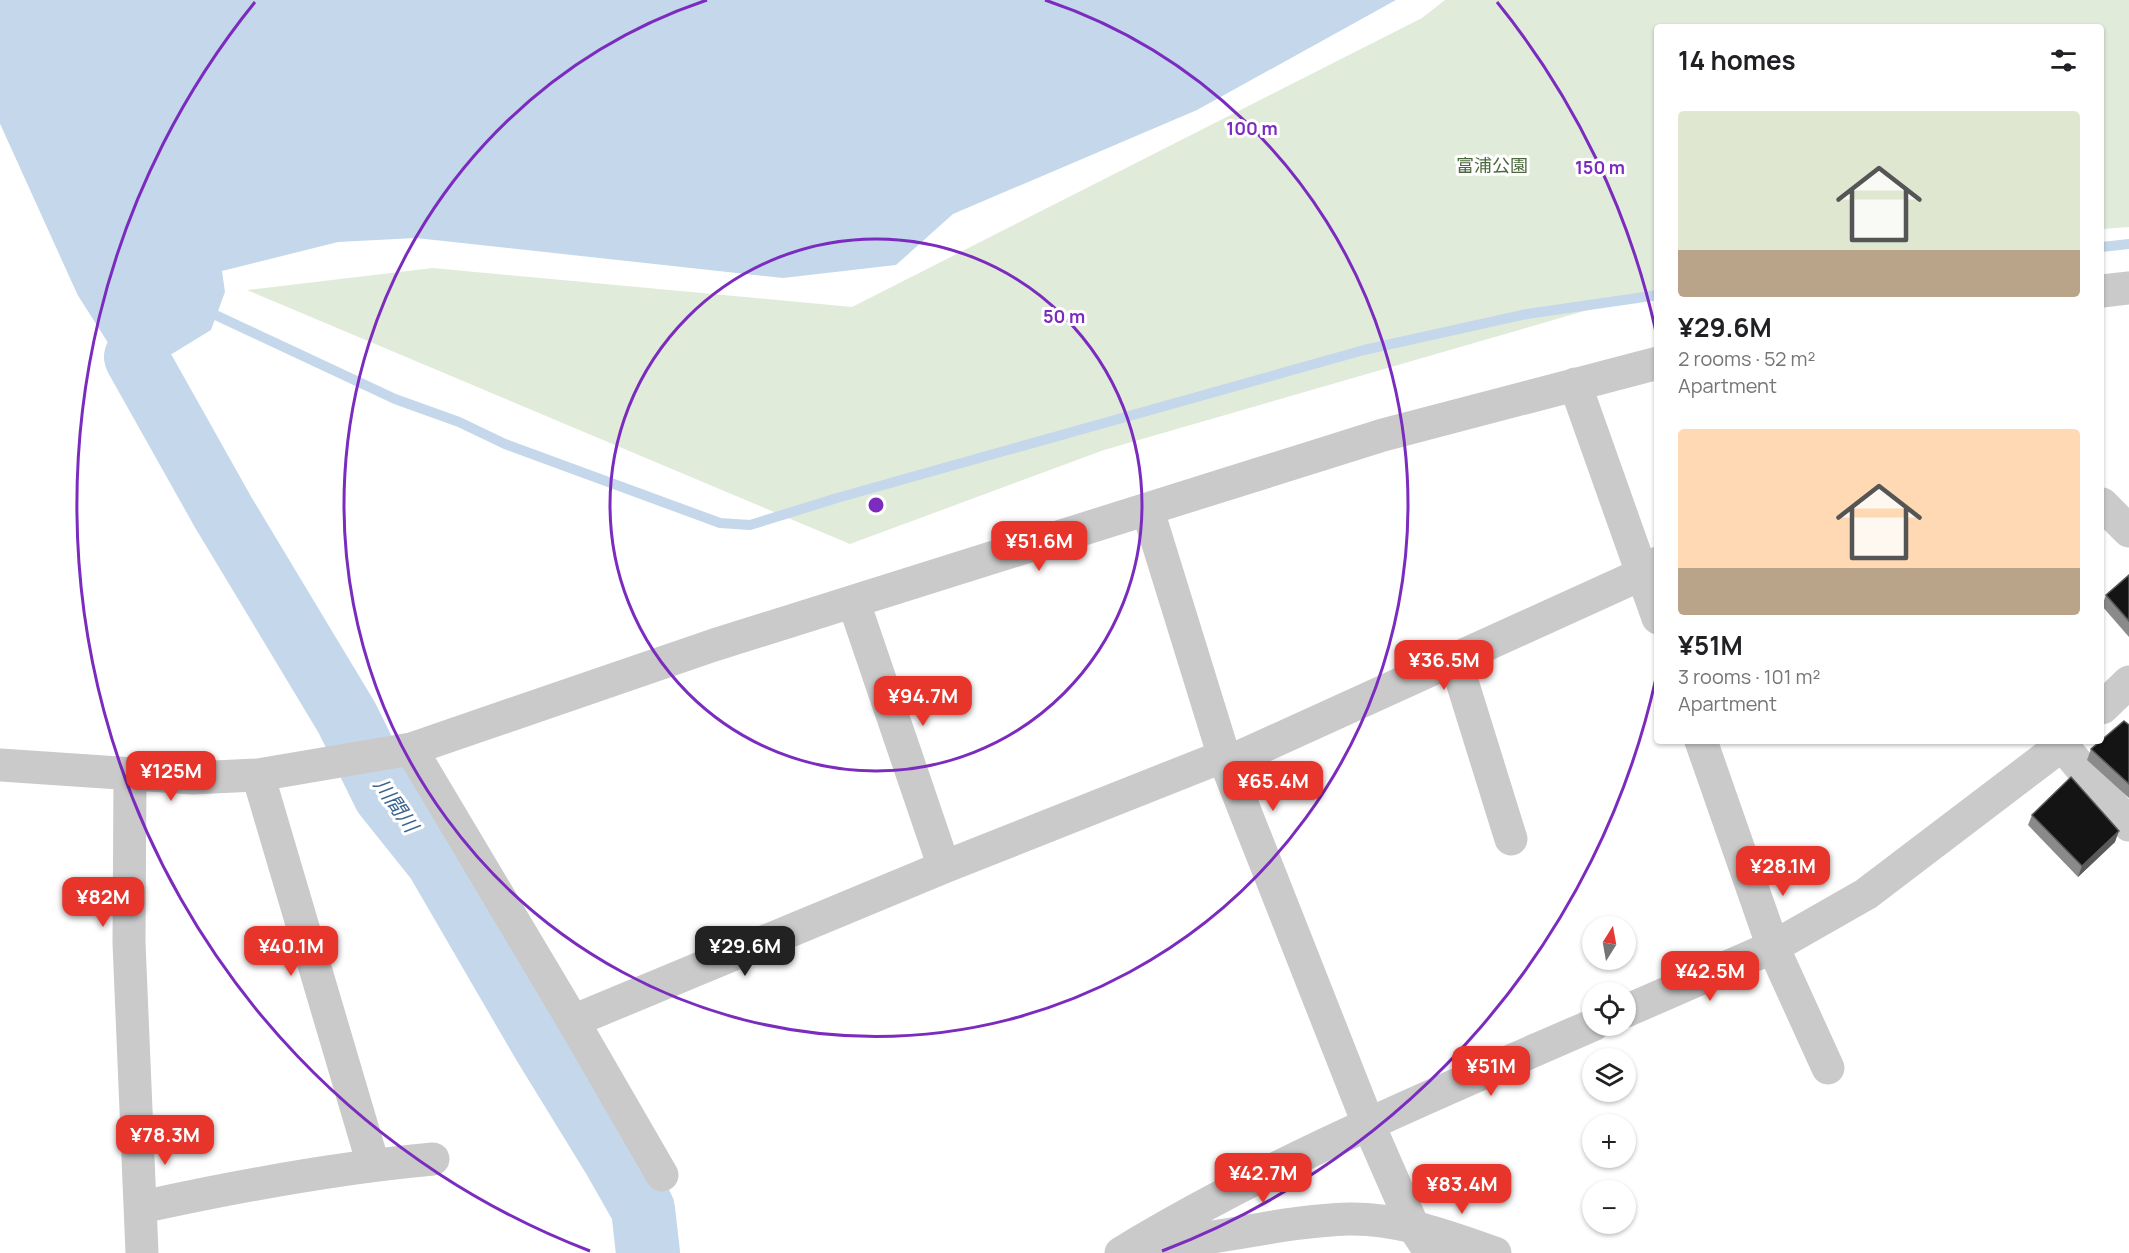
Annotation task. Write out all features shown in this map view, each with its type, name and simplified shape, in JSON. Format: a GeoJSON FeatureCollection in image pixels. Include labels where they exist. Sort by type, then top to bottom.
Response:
{"type":"FeatureCollection","features":[{"type":"Feature","properties":{"kind":"street"},"geometry":{"type":"LineString","coordinates":[[2104,291],[2129,288]]}},
{"type":"Feature","properties":{"kind":"street"},"geometry":{"type":"LineString","coordinates":[[0,765],[193,778],[258,774],[339,763],[411,749],[714,645],[1148,511],[1383,435],[1654,364]]}},
{"type":"Feature","properties":{"kind":"street"},"geometry":{"type":"LineString","coordinates":[[1575,384],[1650,568],[1654,593]]}},
{"type":"Feature","properties":{"kind":"street"},"geometry":{"type":"LineString","coordinates":[[2104,506],[2129,531]]}},
{"type":"Feature","properties":{"kind":"street"},"geometry":{"type":"LineString","coordinates":[[1148,511],[1225,759],[1368,1123],[1413,1226],[1431,1253]]}},
{"type":"Feature","properties":{"kind":"street"},"geometry":{"type":"LineString","coordinates":[[573,1020],[944,867],[1225,759],[1455,659],[1650,568]]}},
{"type":"Feature","properties":{"kind":"street"},"geometry":{"type":"LineString","coordinates":[[854,603],[944,867]]}},
{"type":"Feature","properties":{"kind":"street"},"geometry":{"type":"LineString","coordinates":[[1455,659],[1511,839]]}},
{"type":"Feature","properties":{"kind":"street"},"geometry":{"type":"LineString","coordinates":[[2104,706],[2129,682]]}},
{"type":"Feature","properties":{"kind":"street"},"geometry":{"type":"LineString","coordinates":[[1702,744],[1773,947],[1828,1068]]}},
{"type":"Feature","properties":{"kind":"street"},"geometry":{"type":"LineString","coordinates":[[1636,1007],[1773,947],[1866,894],[2063,744]]}},
{"type":"Feature","properties":{"kind":"street"},"geometry":{"type":"LineString","coordinates":[[2065,744],[2129,825]]}},
{"type":"Feature","properties":{"kind":"street"},"geometry":{"type":"LineString","coordinates":[[411,749],[573,1020],[662,1175]]}},
{"type":"Feature","properties":{"kind":"street"},"geometry":{"type":"LineString","coordinates":[[130,774],[129,943],[142,1208],[142,1253]]}},
{"type":"Feature","properties":{"kind":"street"},"geometry":{"type":"LineString","coordinates":[[258,774],[373,1164]]}},
{"type":"Feature","properties":{"kind":"street"},"geometry":{"type":"LineString","coordinates":[[1128,1249],[1202,1206],[1368,1123],[1582,1030]]}},
{"type":"Feature","properties":{"kind":"street"},"geometry":{"type":"LineString","coordinates":[[142,1208],[256,1183],[373,1164],[433,1159]]}},
{"type":"Feature","properties":{"kind":"street"},"geometry":{"type":"LineString","coordinates":[[1128,1249],[1181,1243],[1277,1240],[1350,1219],[1413,1226],[1495,1253]]}},
{"type":"Feature","properties":{"kind":"green space","name":"富浦公園"},"geometry":{"type":"Polygon","coordinates":[[[1445,0],[2129,0],[2129,227],[2104,229],[2104,24],[1654,24],[1654,291],[1104,450],[850,544],[247,290],[433,268],[852,307],[1422,18],[1445,0]]]}},
{"type":"Feature","properties":{"kind":"water"},"geometry":{"type":"Polygon","coordinates":[[[0,0],[1396,0],[1197,110],[953,214],[896,265],[783,278],[416,238],[338,242],[222,271],[225,292],[211,330],[131,379],[77,294],[0,124],[0,0]]]}},
{"type":"Feature","properties":{"kind":"pier"},"geometry":{"type":"Polygon","coordinates":[[[0,124],[77,294],[73,293],[0,131],[0,124]]]}},
{"type":"Feature","properties":{"kind":"building"},"geometry":{"type":"Polygon","coordinates":[[[2129,575],[2129,621],[2106,595],[2129,575]]]}},
{"type":"Feature","properties":{"kind":"building"},"geometry":{"type":"Polygon","coordinates":[[[2124,721],[2129,725],[2129,784],[2091,749],[2097,744],[2104,744],[2104,738],[2124,721]]]}},
{"type":"Feature","properties":{"kind":"building"},"geometry":{"type":"Polygon","coordinates":[[[2071,777],[2119,831],[2082,866],[2032,815],[2071,777]]]}},
{"type":"Feature","properties":{"kind":"waterway"},"geometry":{"type":"LineString","coordinates":[[2104,247],[2129,244]]}},
{"type":"Feature","properties":{"kind":"waterway"},"geometry":{"type":"LineString","coordinates":[[209,312],[395,399],[459,422],[505,444],[720,523],[750,525],[837,498],[1364,350],[1527,314],[1654,296]]}},
{"type":"Feature","properties":{"kind":"waterway","name":"川間川"},"geometry":{"type":"LineString","coordinates":[[136,357],[223,512],[347,718],[385,795],[437,860],[544,1044],[614,1158],[643,1209],[648,1253]]}}]}
